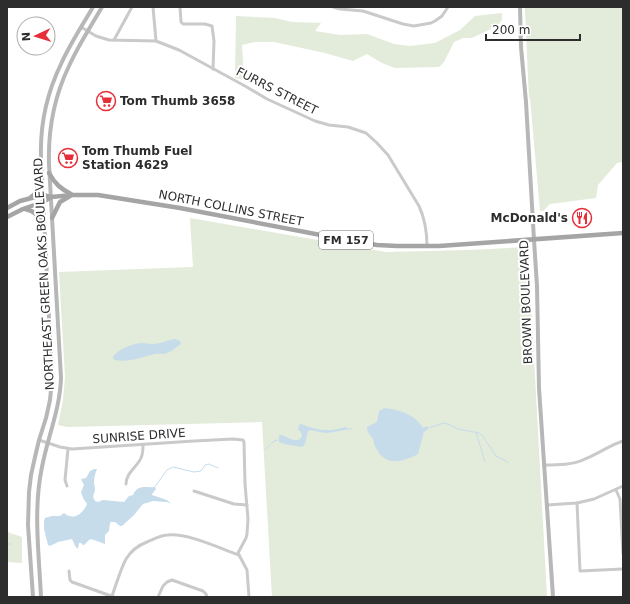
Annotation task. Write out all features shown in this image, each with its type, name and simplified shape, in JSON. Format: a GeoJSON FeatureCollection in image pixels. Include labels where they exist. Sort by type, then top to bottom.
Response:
{"type":"FeatureCollection","features":[{"type":"Feature","properties":{"kind":"main road","name":"NORTHEAST GREEN OAKS BOULEVARD"},"geometry":{"type":"LineString","coordinates":[[33,597],[28,525],[31,475],[48,407],[52,380],[40,145],[45,113],[52,85],[60,64],[93,7]]}},
{"type":"Feature","properties":{"kind":"main road","name":"NORTHEAST GREEN OAKS BOULEVARD"},"geometry":{"type":"LineString","coordinates":[[41,597],[37,506],[42,466],[57,412],[61,384],[49,144],[53,115],[59,90],[76,53],[102,7]]}},
{"type":"Feature","properties":{"kind":"main road","name":"BROWN BOULEVARD"},"geometry":{"type":"LineString","coordinates":[[520,7],[521,47],[526,102],[534,240],[539,388],[553,597]]}},
{"type":"Feature","properties":{"kind":"main road"},"geometry":{"type":"LineString","coordinates":[[45,113],[53,115]]}},
{"type":"Feature","properties":{"kind":"main road"},"geometry":{"type":"LineString","coordinates":[[28,199],[33,196],[38,189],[38,181],[42,173]]}},
{"type":"Feature","properties":{"kind":"main road"},"geometry":{"type":"LineString","coordinates":[[50,173],[55,183],[61,189],[73,195]]}},
{"type":"Feature","properties":{"kind":"main road","name":"NORTH COLLINS STREET"},"geometry":{"type":"LineString","coordinates":[[7,208],[28,199],[43,195],[51,197],[87,194],[180,208],[377,245],[427,246],[623,233]]}},
{"type":"Feature","properties":{"kind":"main road"},"geometry":{"type":"LineString","coordinates":[[52,218],[60,202],[73,195]]}},
{"type":"Feature","properties":{"kind":"main road","name":"NORTH COLLINS STREET"},"geometry":{"type":"LineString","coordinates":[[7,217],[23,209],[43,202],[51,197]]}},
{"type":"Feature","properties":{"kind":"main road"},"geometry":{"type":"LineString","coordinates":[[23,209],[30,210],[39,216],[44,224]]}},
{"type":"Feature","properties":{"kind":"main road"},"geometry":{"type":"LineString","coordinates":[[46,271],[55,270]]}},
{"type":"Feature","properties":{"kind":"street"},"geometry":{"type":"LineString","coordinates":[[114,40],[132,7]]}},
{"type":"Feature","properties":{"kind":"street"},"geometry":{"type":"LineString","coordinates":[[153,7],[156,41]]}},
{"type":"Feature","properties":{"kind":"street"},"geometry":{"type":"LineString","coordinates":[[180,7],[181,22],[183,24],[205,24],[212,27],[214,42],[213,69]]}},
{"type":"Feature","properties":{"kind":"street"},"geometry":{"type":"LineString","coordinates":[[333,7],[364,11],[403,24],[414,26],[435,21],[442,16],[448,7]]}},
{"type":"Feature","properties":{"kind":"street","name":"FURRS STREET"},"geometry":{"type":"LineString","coordinates":[[81,27],[96,36],[114,40],[156,41],[179,50],[267,99],[315,121],[362,131],[373,139],[388,155],[419,206],[423,214],[427,232],[427,246]]}},
{"type":"Feature","properties":{"kind":"street","name":"SUNRISE DRIVE"},"geometry":{"type":"LineString","coordinates":[[39,440],[68,449],[194,441],[242,440],[244,442],[247,505]]}},
{"type":"Feature","properties":{"kind":"street"},"geometry":{"type":"LineString","coordinates":[[544,466],[568,464],[585,459],[623,441]]}},
{"type":"Feature","properties":{"kind":"street"},"geometry":{"type":"LineString","coordinates":[[126,484],[128,476],[141,458],[143,445]]}},
{"type":"Feature","properties":{"kind":"street"},"geometry":{"type":"LineString","coordinates":[[67,486],[65,480],[68,449]]}},
{"type":"Feature","properties":{"kind":"street"},"geometry":{"type":"LineString","coordinates":[[547,505],[577,503],[594,499],[623,486]]}},
{"type":"Feature","properties":{"kind":"street"},"geometry":{"type":"LineString","coordinates":[[616,490],[620,499],[623,554]]}},
{"type":"Feature","properties":{"kind":"street"},"geometry":{"type":"LineString","coordinates":[[194,491],[234,504],[247,505],[248,534],[238,555]]}},
{"type":"Feature","properties":{"kind":"street"},"geometry":{"type":"LineString","coordinates":[[577,503],[580,571],[623,569]]}},
{"type":"Feature","properties":{"kind":"street"},"geometry":{"type":"LineString","coordinates":[[69,571],[70,580],[72,582],[113,597],[126,560],[137,547],[166,535],[182,536],[238,555],[247,570],[249,597]]}},
{"type":"Feature","properties":{"kind":"street"},"geometry":{"type":"LineString","coordinates":[[158,597],[162,586],[172,580],[203,591],[207,597]]}},
{"type":"Feature","properties":{"kind":"green space"},"geometry":{"type":"Polygon","coordinates":[[[525,7],[623,7],[623,162],[617,163],[598,185],[596,198],[550,204],[543,211],[540,211],[529,98],[525,7]]]}},
{"type":"Feature","properties":{"kind":"green space"},"geometry":{"type":"Polygon","coordinates":[[[502,13],[502,20],[497,26],[472,38],[463,38],[454,42],[444,62],[439,67],[395,68],[382,63],[367,54],[353,61],[325,53],[274,42],[255,42],[242,45],[244,80],[235,78],[236,16],[275,18],[292,22],[321,23],[315,31],[340,35],[367,34],[394,44],[410,46],[435,43],[460,30],[475,16],[502,13]]]}},
{"type":"Feature","properties":{"kind":"green space"},"geometry":{"type":"Polygon","coordinates":[[[190,218],[386,252],[528,247],[547,597],[272,597],[262,422],[67,427],[58,425],[63,400],[65,377],[59,272],[193,267],[190,218]]]}},
{"type":"Feature","properties":{"kind":"green space"},"geometry":{"type":"Polygon","coordinates":[[[7,531],[22,537],[22,563],[7,562],[7,531]]]}},
{"type":"Feature","properties":{"kind":"water"},"geometry":{"type":"Polygon","coordinates":[[[175,339],[180,341],[181,344],[165,354],[154,354],[122,361],[113,359],[115,354],[122,349],[134,344],[156,344],[175,339]]]}},
{"type":"Feature","properties":{"kind":"water"},"geometry":{"type":"Polygon","coordinates":[[[385,408],[396,410],[411,416],[420,423],[423,428],[427,426],[428,429],[424,432],[418,454],[400,461],[395,461],[384,458],[380,454],[368,432],[367,427],[377,422],[379,411],[385,408]]]}},
{"type":"Feature","properties":{"kind":"water"},"geometry":{"type":"Polygon","coordinates":[[[301,424],[321,430],[332,430],[347,427],[346,430],[329,433],[309,430],[305,443],[302,447],[279,442],[279,435],[295,440],[301,438],[302,435],[298,430],[299,425],[301,424]]]}},
{"type":"Feature","properties":{"kind":"water"},"geometry":{"type":"Polygon","coordinates":[[[97,469],[94,480],[95,491],[93,496],[95,501],[98,502],[103,500],[124,502],[129,496],[133,495],[137,489],[155,487],[156,489],[152,495],[167,500],[171,504],[167,502],[153,501],[143,504],[122,526],[115,522],[111,522],[109,531],[105,535],[105,544],[91,539],[84,545],[79,543],[78,549],[72,539],[58,542],[50,546],[48,545],[44,529],[45,518],[60,516],[64,513],[73,517],[83,511],[87,504],[81,492],[84,485],[81,479],[86,478],[90,471],[97,469]]]}},
{"type":"Feature","properties":{"kind":"waterway"},"geometry":{"type":"LineString","coordinates":[[428,428],[444,423],[458,429],[479,433],[482,435],[496,456],[508,462]]}},
{"type":"Feature","properties":{"kind":"waterway"},"geometry":{"type":"LineString","coordinates":[[347,429],[352,429]]}},
{"type":"Feature","properties":{"kind":"waterway"},"geometry":{"type":"LineString","coordinates":[[476,432],[485,462]]}},
{"type":"Feature","properties":{"kind":"waterway"},"geometry":{"type":"LineString","coordinates":[[265,450],[274,441],[278,440]]}},
{"type":"Feature","properties":{"kind":"waterway"},"geometry":{"type":"LineString","coordinates":[[154,488],[167,470],[173,467],[194,472],[201,471],[205,465],[209,464],[218,468]]}},
{"type":"Feature","properties":{"kind":"place","name":"Tom Thumb 3658"},"geometry":{"type":"Point","coordinates":[106,101]}},
{"type":"Feature","properties":{"kind":"place","name":"Tom Thumb Fuel Station 4629"},"geometry":{"type":"Point","coordinates":[68,158]}},
{"type":"Feature","properties":{"kind":"place","name":"McDonald's"},"geometry":{"type":"Point","coordinates":[582,218]}}]}
